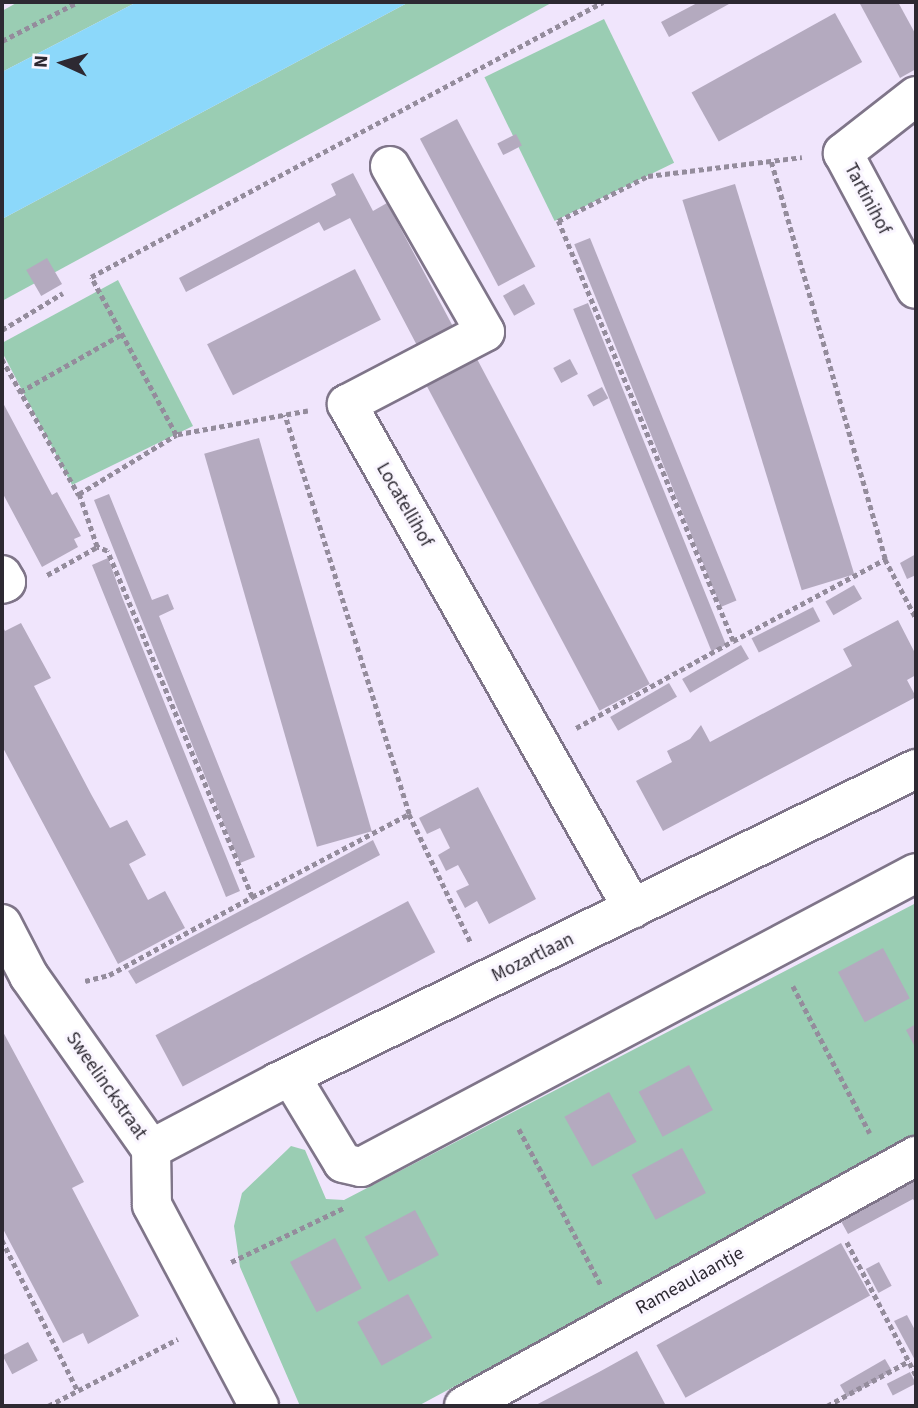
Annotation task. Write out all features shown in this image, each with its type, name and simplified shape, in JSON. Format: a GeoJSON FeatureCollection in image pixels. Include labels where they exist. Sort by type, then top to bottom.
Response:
{"type":"FeatureCollection","features":[{"type":"Feature","properties":{"kind":"street","name":"Tartinihof"},"geometry":{"type":"LineString","coordinates":[[916,96],[843,153],[916,289]]}},
{"type":"Feature","properties":{"kind":"street"},"geometry":{"type":"LineString","coordinates":[[347,404],[485,332],[390,166]]}},
{"type":"Feature","properties":{"kind":"street","name":"Locatellihof"},"geometry":{"type":"LineString","coordinates":[[347,404],[633,909]]}},
{"type":"Feature","properties":{"kind":"street","name":"Mozartlaan"},"geometry":{"type":"LineString","coordinates":[[151,1149],[291,1077],[916,769]]}},
{"type":"Feature","properties":{"kind":"street"},"geometry":{"type":"LineString","coordinates":[[291,1077],[343,1163],[361,1167],[916,873]]}},
{"type":"Feature","properties":{"kind":"street","name":"Sweelinckstraat"},"geometry":{"type":"LineString","coordinates":[[2,923],[41,993],[151,1149],[152,1205],[259,1406]]}},
{"type":"Feature","properties":{"kind":"street","name":"Rameaulaantje"},"geometry":{"type":"LineString","coordinates":[[464,1406],[903,1163]]}},
{"type":"Feature","properties":{"kind":"path"},"geometry":{"type":"LineString","coordinates":[[2,41],[78,2]]}},
{"type":"Feature","properties":{"kind":"path"},"geometry":{"type":"LineString","coordinates":[[176,435],[91,277],[603,2]]}},
{"type":"Feature","properties":{"kind":"path"},"geometry":{"type":"LineString","coordinates":[[733,641],[558,221],[649,176],[843,153]]}},
{"type":"Feature","properties":{"kind":"path"},"geometry":{"type":"LineString","coordinates":[[771,161],[885,559],[916,618]]}},
{"type":"Feature","properties":{"kind":"path"},"geometry":{"type":"LineString","coordinates":[[2,330],[63,293]]}},
{"type":"Feature","properties":{"kind":"path"},"geometry":{"type":"LineString","coordinates":[[20,392],[122,334]]}},
{"type":"Feature","properties":{"kind":"path"},"geometry":{"type":"LineString","coordinates":[[2,359],[81,499]]}},
{"type":"Feature","properties":{"kind":"path"},"geometry":{"type":"LineString","coordinates":[[252,897],[107,551],[97,547],[79,494],[176,435],[347,404]]}},
{"type":"Feature","properties":{"kind":"path"},"geometry":{"type":"LineString","coordinates":[[285,415],[409,814],[489,980]]}},
{"type":"Feature","properties":{"kind":"path"},"geometry":{"type":"LineString","coordinates":[[3,580],[30,584],[97,547]]}},
{"type":"Feature","properties":{"kind":"path"},"geometry":{"type":"LineString","coordinates":[[541,747],[885,559]]}},
{"type":"Feature","properties":{"kind":"path"},"geometry":{"type":"LineString","coordinates":[[41,993],[109,975],[409,814]]}},
{"type":"Feature","properties":{"kind":"path"},"geometry":{"type":"LineString","coordinates":[[773,948],[903,1163]]}},
{"type":"Feature","properties":{"kind":"path"},"geometry":{"type":"LineString","coordinates":[[500,1093],[620,1320]]}},
{"type":"Feature","properties":{"kind":"path"},"geometry":{"type":"LineString","coordinates":[[192,1280],[362,1199],[361,1167]]}},
{"type":"Feature","properties":{"kind":"path"},"geometry":{"type":"LineString","coordinates":[[828,1205],[916,1375]]}},
{"type":"Feature","properties":{"kind":"path"},"geometry":{"type":"LineString","coordinates":[[2,1240],[78,1391]]}},
{"type":"Feature","properties":{"kind":"path"},"geometry":{"type":"LineString","coordinates":[[48,1406],[213,1320]]}},
{"type":"Feature","properties":{"kind":"path"},"geometry":{"type":"LineString","coordinates":[[827,1406],[909,1361]]}},
{"type":"Feature","properties":{"kind":"green space"},"geometry":{"type":"Polygon","coordinates":[[[18,2],[137,2],[2,72],[2,11],[18,2]]]}},
{"type":"Feature","properties":{"kind":"green space"},"geometry":{"type":"Polygon","coordinates":[[[409,2],[553,2],[2,301],[2,219],[409,2]]]}},
{"type":"Feature","properties":{"kind":"green space"},"geometry":{"type":"Polygon","coordinates":[[[604,19],[674,163],[555,221],[484,77],[604,19]]]}},
{"type":"Feature","properties":{"kind":"green space"},"geometry":{"type":"Polygon","coordinates":[[[118,280],[193,426],[72,485],[2,352],[2,343],[118,280]]]}},
{"type":"Feature","properties":{"kind":"green space"},"geometry":{"type":"Polygon","coordinates":[[[916,903],[916,1138],[418,1406],[300,1406],[240,1267],[234,1226],[242,1193],[291,1146],[305,1150],[326,1199],[344,1200],[916,903]]]}},
{"type":"Feature","properties":{"kind":"water"},"geometry":{"type":"Polygon","coordinates":[[[137,2],[409,2],[2,219],[2,72],[137,2]]]}},
{"type":"Feature","properties":{"kind":"building"},"geometry":{"type":"Polygon","coordinates":[[[699,2],[729,4],[669,37],[661,22],[699,2]]]}},
{"type":"Feature","properties":{"kind":"building"},"geometry":{"type":"Polygon","coordinates":[[[859,2],[898,2],[916,35],[916,69],[900,78],[859,2]]]}},
{"type":"Feature","properties":{"kind":"building"},"geometry":{"type":"Polygon","coordinates":[[[835,13],[862,62],[719,141],[692,93],[835,13]]]}},
{"type":"Feature","properties":{"kind":"building"},"geometry":{"type":"Polygon","coordinates":[[[457,119],[535,266],[498,286],[420,139],[457,119]]]}},
{"type":"Feature","properties":{"kind":"building"},"geometry":{"type":"Polygon","coordinates":[[[516,134],[522,146],[503,155],[497,144],[516,134]]]}},
{"type":"Feature","properties":{"kind":"building"},"geometry":{"type":"Polygon","coordinates":[[[353,173],[373,211],[387,203],[457,334],[421,353],[350,218],[324,231],[319,222],[186,292],[179,278],[336,195],[331,184],[353,173]]]}},
{"type":"Feature","properties":{"kind":"building"},"geometry":{"type":"Polygon","coordinates":[[[735,184],[854,574],[802,590],[682,200],[735,184]]]}},
{"type":"Feature","properties":{"kind":"building"},"geometry":{"type":"Polygon","coordinates":[[[590,238],[736,601],[721,607],[574,244],[590,238]]]}},
{"type":"Feature","properties":{"kind":"building"},"geometry":{"type":"Polygon","coordinates":[[[47,258],[62,284],[41,296],[26,270],[47,258]]]}},
{"type":"Feature","properties":{"kind":"building"},"geometry":{"type":"Polygon","coordinates":[[[355,269],[381,320],[233,395],[207,344],[355,269]]]}},
{"type":"Feature","properties":{"kind":"building"},"geometry":{"type":"Polygon","coordinates":[[[524,284],[535,304],[514,316],[503,296],[524,284]]]}},
{"type":"Feature","properties":{"kind":"building"},"geometry":{"type":"Polygon","coordinates":[[[588,303],[726,645],[711,651],[573,309],[588,303]]]}},
{"type":"Feature","properties":{"kind":"building"},"geometry":{"type":"Polygon","coordinates":[[[477,359],[650,684],[599,711],[427,386],[477,359]]]}},
{"type":"Feature","properties":{"kind":"building"},"geometry":{"type":"Polygon","coordinates":[[[570,359],[578,374],[561,383],[553,368],[570,359]]]}},
{"type":"Feature","properties":{"kind":"building"},"geometry":{"type":"Polygon","coordinates":[[[602,387],[608,398],[593,407],[587,395],[602,387]]]}},
{"type":"Feature","properties":{"kind":"building"},"geometry":{"type":"Polygon","coordinates":[[[2,401],[52,495],[57,492],[81,536],[74,539],[78,547],[42,567],[2,492],[2,401]]]}},
{"type":"Feature","properties":{"kind":"building"},"geometry":{"type":"Polygon","coordinates":[[[259,438],[372,831],[317,847],[204,454],[259,438]]]}},
{"type":"Feature","properties":{"kind":"building"},"geometry":{"type":"Polygon","coordinates":[[[109,494],[152,600],[168,594],[174,609],[159,616],[255,857],[240,863],[94,500],[109,494]]]}},
{"type":"Feature","properties":{"kind":"building"},"geometry":{"type":"Polygon","coordinates":[[[916,554],[916,575],[907,579],[900,563],[916,554]]]}},
{"type":"Feature","properties":{"kind":"building"},"geometry":{"type":"Polygon","coordinates":[[[108,558],[240,891],[226,897],[92,565],[108,558]]]}},
{"type":"Feature","properties":{"kind":"building"},"geometry":{"type":"Polygon","coordinates":[[[854,585],[862,599],[833,615],[825,602],[854,585]]]}},
{"type":"Feature","properties":{"kind":"building"},"geometry":{"type":"Polygon","coordinates":[[[813,607],[820,621],[759,653],[752,638],[813,607]]]}},
{"type":"Feature","properties":{"kind":"building"},"geometry":{"type":"Polygon","coordinates":[[[898,620],[916,655],[916,675],[907,680],[916,697],[663,831],[636,781],[672,762],[667,751],[690,739],[701,725],[710,742],[852,666],[843,649],[898,620]]]}},
{"type":"Feature","properties":{"kind":"building"},"geometry":{"type":"Polygon","coordinates":[[[21,623],[51,678],[34,686],[91,794],[110,828],[127,820],[146,855],[129,864],[148,900],[165,891],[185,928],[118,964],[2,746],[2,625],[5,631],[21,623]]]}},
{"type":"Feature","properties":{"kind":"building"},"geometry":{"type":"Polygon","coordinates":[[[741,645],[749,659],[690,693],[682,679],[741,645]]]}},
{"type":"Feature","properties":{"kind":"building"},"geometry":{"type":"Polygon","coordinates":[[[669,683],[677,697],[618,731],[610,717],[669,683]]]}},
{"type":"Feature","properties":{"kind":"building"},"geometry":{"type":"Polygon","coordinates":[[[478,787],[536,899],[489,924],[477,901],[465,908],[456,891],[469,885],[458,865],[446,871],[438,855],[450,848],[440,828],[427,834],[419,818],[478,787]]]}},
{"type":"Feature","properties":{"kind":"building"},"geometry":{"type":"Polygon","coordinates":[[[373,840],[380,855],[136,984],[128,971],[373,840]]]}},
{"type":"Feature","properties":{"kind":"building"},"geometry":{"type":"Polygon","coordinates":[[[408,901],[435,952],[183,1086],[155,1035],[408,901]]]}},
{"type":"Feature","properties":{"kind":"building"},"geometry":{"type":"Polygon","coordinates":[[[883,948],[910,998],[865,1022],[838,972],[883,948]]]}},
{"type":"Feature","properties":{"kind":"building"},"geometry":{"type":"Polygon","coordinates":[[[916,1024],[916,1049],[906,1030],[916,1024]]]}},
{"type":"Feature","properties":{"kind":"building"},"geometry":{"type":"Polygon","coordinates":[[[2,1030],[84,1182],[72,1188],[139,1316],[88,1344],[83,1333],[63,1343],[2,1227],[2,1030]]]}},
{"type":"Feature","properties":{"kind":"building"},"geometry":{"type":"Polygon","coordinates":[[[689,1065],[713,1110],[663,1137],[639,1092],[689,1065]]]}},
{"type":"Feature","properties":{"kind":"building"},"geometry":{"type":"Polygon","coordinates":[[[609,1092],[637,1142],[592,1167],[564,1117],[609,1092]]]}},
{"type":"Feature","properties":{"kind":"building"},"geometry":{"type":"Polygon","coordinates":[[[682,1148],[706,1193],[656,1220],[632,1175],[682,1148]]]}},
{"type":"Feature","properties":{"kind":"building"},"geometry":{"type":"Polygon","coordinates":[[[916,1170],[916,1204],[913,1199],[848,1234],[836,1212],[916,1170]]]}},
{"type":"Feature","properties":{"kind":"building"},"geometry":{"type":"Polygon","coordinates":[[[415,1210],[439,1255],[389,1282],[365,1237],[415,1210]]]}},
{"type":"Feature","properties":{"kind":"building"},"geometry":{"type":"Polygon","coordinates":[[[335,1238],[362,1288],[317,1312],[290,1262],[335,1238]]]}},
{"type":"Feature","properties":{"kind":"building"},"geometry":{"type":"Polygon","coordinates":[[[841,1243],[870,1295],[686,1398],[656,1345],[841,1243]]]}},
{"type":"Feature","properties":{"kind":"building"},"geometry":{"type":"Polygon","coordinates":[[[879,1262],[892,1286],[878,1293],[866,1269],[879,1262]]]}},
{"type":"Feature","properties":{"kind":"building"},"geometry":{"type":"Polygon","coordinates":[[[408,1294],[432,1338],[382,1366],[357,1322],[408,1294]]]}},
{"type":"Feature","properties":{"kind":"building"},"geometry":{"type":"Polygon","coordinates":[[[907,1315],[916,1332],[916,1362],[894,1321],[907,1315]]]}},
{"type":"Feature","properties":{"kind":"building"},"geometry":{"type":"Polygon","coordinates":[[[28,1342],[38,1361],[12,1374],[2,1356],[28,1342]]]}},
{"type":"Feature","properties":{"kind":"building"},"geometry":{"type":"Polygon","coordinates":[[[637,1351],[665,1404],[534,1406],[599,1372],[637,1351]]]}},
{"type":"Feature","properties":{"kind":"building"},"geometry":{"type":"Polygon","coordinates":[[[885,1359],[892,1371],[847,1397],[840,1385],[885,1359]]]}},
{"type":"Feature","properties":{"kind":"building"},"geometry":{"type":"Polygon","coordinates":[[[910,1372],[916,1384],[893,1395],[887,1384],[910,1372]]]}}]}
